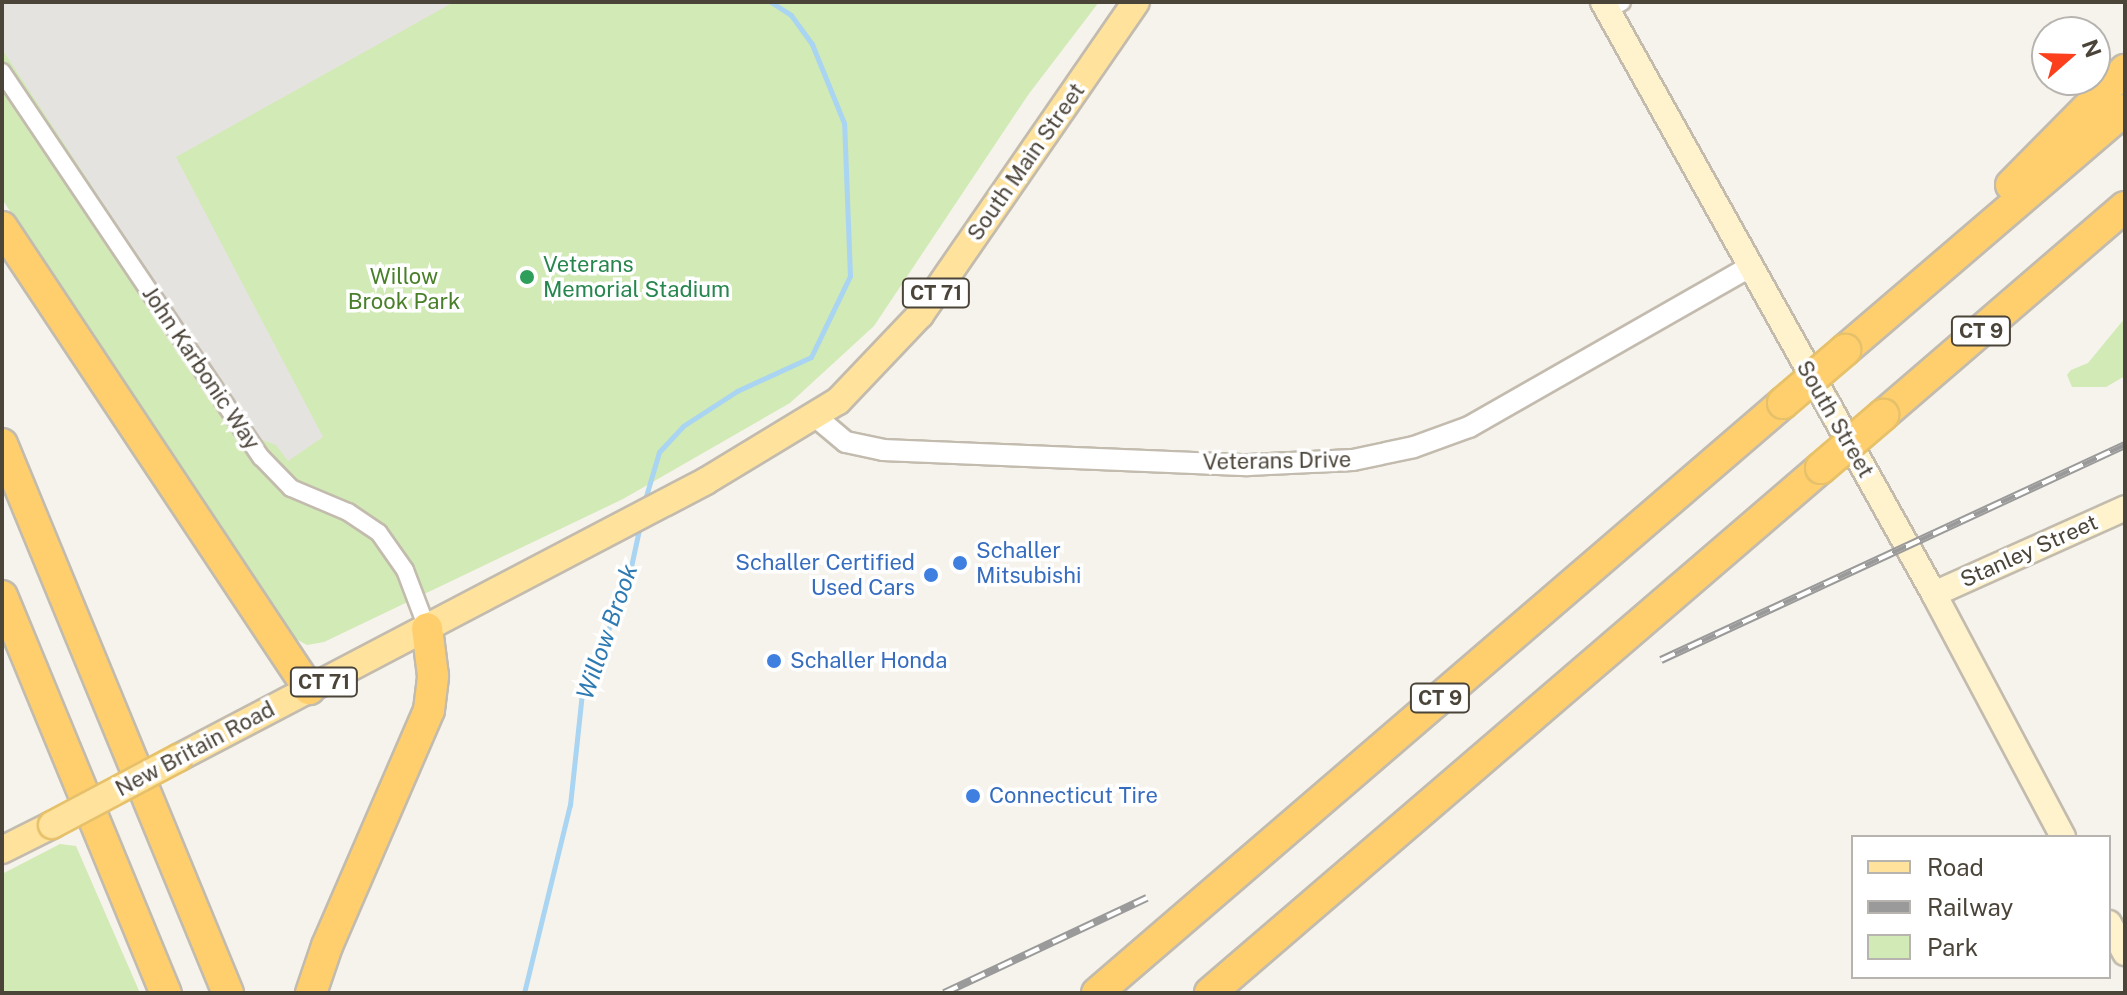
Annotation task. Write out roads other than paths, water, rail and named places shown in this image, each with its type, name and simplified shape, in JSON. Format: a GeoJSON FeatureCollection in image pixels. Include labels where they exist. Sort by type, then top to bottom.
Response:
{"type":"FeatureCollection","features":[{"type":"Feature","properties":{"kind":"highway"},"geometry":{"type":"LineString","coordinates":[[1943,267],[1984,212],[2125,70]]}},
{"type":"Feature","properties":{"kind":"highway","name":"CT 9"},"geometry":{"type":"LineString","coordinates":[[1097,993],[2125,110]]}},
{"type":"Feature","properties":{"kind":"highway","name":"CT 9"},"geometry":{"type":"LineString","coordinates":[[1210,993],[2125,207]]}},
{"type":"Feature","properties":{"kind":"highway"},"geometry":{"type":"LineString","coordinates":[[2,227],[309,689]]}},
{"type":"Feature","properties":{"kind":"highway"},"geometry":{"type":"LineString","coordinates":[[2,444],[228,993]]}},
{"type":"Feature","properties":{"kind":"highway"},"geometry":{"type":"LineString","coordinates":[[2,596],[166,993]]}},
{"type":"Feature","properties":{"kind":"highway"},"geometry":{"type":"LineString","coordinates":[[311,993],[327,946],[429,710],[433,676],[427,628]]}},
{"type":"Feature","properties":{"kind":"main road","name":"South Main Street"},"geometry":{"type":"LineString","coordinates":[[601,536],[816,417],[859,383],[913,325],[1136,2]]}},
{"type":"Feature","properties":{"kind":"main road","name":"South Street"},"geometry":{"type":"LineString","coordinates":[[1611,5],[1749,267],[1934,594],[2062,835]]}},
{"type":"Feature","properties":{"kind":"main road","name":"Stanley Street"},"geometry":{"type":"LineString","coordinates":[[1934,594],[2125,508]]}},
{"type":"Feature","properties":{"kind":"main road","name":"New Britain Road"},"geometry":{"type":"LineString","coordinates":[[2,850],[601,536]]}},
{"type":"Feature","properties":{"kind":"main road"},"geometry":{"type":"LineString","coordinates":[[2111,927],[2125,953]]}},
{"type":"Feature","properties":{"kind":"street","name":"John Karbonic Way"},"geometry":{"type":"LineString","coordinates":[[2,72],[261,457],[291,488],[353,515],[379,533],[405,570],[427,628]]}},
{"type":"Feature","properties":{"kind":"street","name":"Veterans Drive"},"geometry":{"type":"LineString","coordinates":[[816,417],[846,442],[883,450],[1248,465],[1353,460],[1414,447],[1481,421],[1749,267]]}},
{"type":"Feature","properties":{"kind":"waterway","name":"Willow Brook"},"geometry":{"type":"LineString","coordinates":[[644,503],[659,452],[683,426],[737,391],[811,357],[850,276],[844,123],[812,44],[791,15],[771,2]]}},
{"type":"Feature","properties":{"kind":"waterway","name":"Willow Brook"},"geometry":{"type":"LineString","coordinates":[[524,993],[570,805],[582,692],[627,585],[640,525]]}},
{"type":"Feature","properties":{"kind":"railway"},"geometry":{"type":"LineString","coordinates":[[1661,660],[2125,445]]}},
{"type":"Feature","properties":{"kind":"railway"},"geometry":{"type":"LineString","coordinates":[[944,993],[1147,898]]}},
{"type":"Feature","properties":{"kind":"place","name":"Veterans Memorial Stadium"},"geometry":{"type":"Point","coordinates":[527,277]}},
{"type":"Feature","properties":{"kind":"place","name":"Schaller Mitsubishi"},"geometry":{"type":"Point","coordinates":[960,563]}},
{"type":"Feature","properties":{"kind":"place","name":"Schaller Certified Used Cars"},"geometry":{"type":"Point","coordinates":[931,575]}},
{"type":"Feature","properties":{"kind":"place","name":"Schaller Honda"},"geometry":{"type":"Point","coordinates":[774,661]}},
{"type":"Feature","properties":{"kind":"place","name":"Connecticut Tire"},"geometry":{"type":"Point","coordinates":[973,796]}},
{"type":"Feature","properties":{"kind":"park label","name":"Willow Brook Park"},"geometry":{"type":"Point","coordinates":[404,288]}}]}
